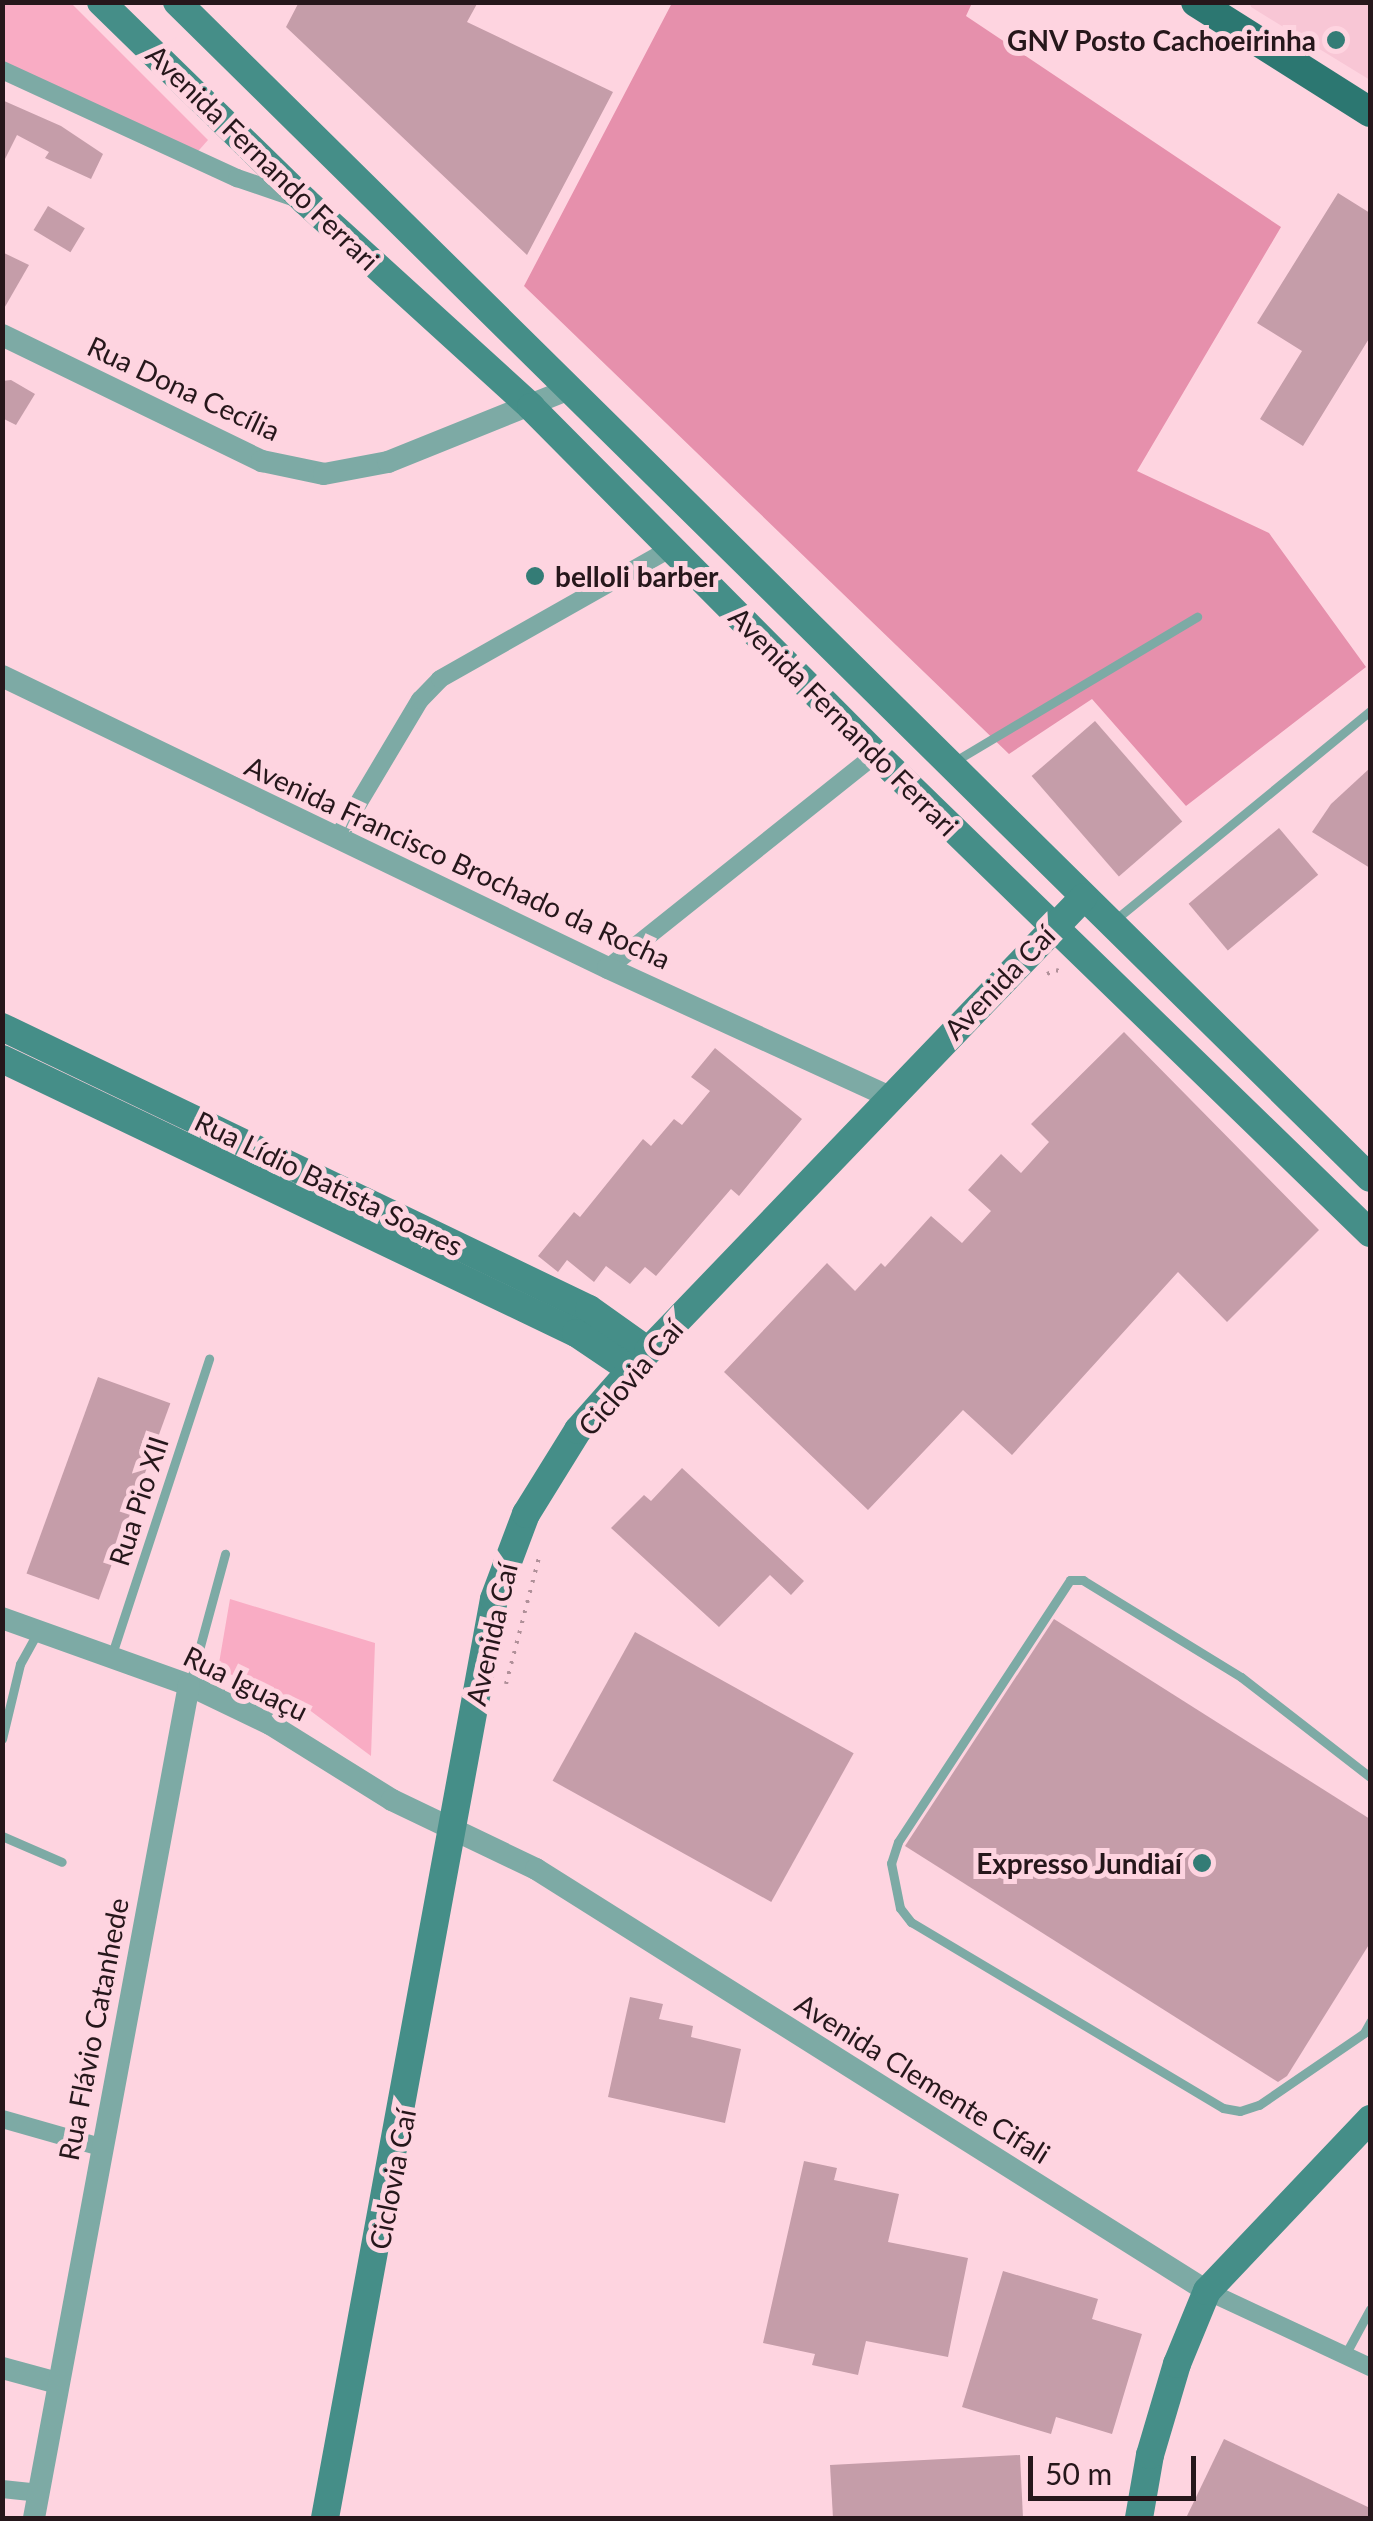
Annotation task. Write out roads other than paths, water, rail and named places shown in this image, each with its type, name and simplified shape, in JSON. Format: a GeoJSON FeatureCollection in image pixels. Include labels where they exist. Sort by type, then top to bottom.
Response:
{"type":"FeatureCollection","features":[{"type":"Feature","properties":{"kind":"main road","name":"Avenida Fernando Ferrari"},"geometry":{"type":"LineString","coordinates":[[102,2],[305,201],[531,407],[1052,926],[1367,1220]]}},
{"type":"Feature","properties":{"kind":"main road","name":"Avenida Fernando Ferrari"},"geometry":{"type":"LineString","coordinates":[[176,2],[952,762],[1110,924],[1370,1178]]}},
{"type":"Feature","properties":{"kind":"main road"},"geometry":{"type":"LineString","coordinates":[[1199,3],[1370,112]]}},
{"type":"Feature","properties":{"kind":"main road","name":"Avenida Caí"},"geometry":{"type":"LineString","coordinates":[[325,2518],[451,1826],[494,1599],[506,1560],[549,1472],[640,1361],[1052,926],[1084,897]]}},
{"type":"Feature","properties":{"kind":"main road","name":"Rua Lídio Batista Soares"},"geometry":{"type":"LineString","coordinates":[[2,1026],[154,1099],[486,1275]]}},
{"type":"Feature","properties":{"kind":"main road","name":"Rua Lídio Batista Soares"},"geometry":{"type":"LineString","coordinates":[[2,1059],[143,1126],[486,1275],[589,1310],[640,1361]]}},
{"type":"Feature","properties":{"kind":"main road"},"geometry":{"type":"LineString","coordinates":[[143,1126],[154,1099]]}},
{"type":"Feature","properties":{"kind":"main road"},"geometry":{"type":"LineString","coordinates":[[1139,2518],[1150,2455],[1172,2382],[1208,2291],[1370,2119]]}},
{"type":"Feature","properties":{"kind":"street"},"geometry":{"type":"LineString","coordinates":[[2,70],[237,178],[305,201]]}},
{"type":"Feature","properties":{"kind":"street","name":"Rua Dona Cecília"},"geometry":{"type":"LineString","coordinates":[[2,335],[262,461],[324,474],[388,462],[570,389]]}},
{"type":"Feature","properties":{"kind":"street"},"geometry":{"type":"LineString","coordinates":[[337,839],[420,700],[440,679],[670,549]]}},
{"type":"Feature","properties":{"kind":"street","name":"Avenida Francisco Brochado da Rocha"},"geometry":{"type":"LineString","coordinates":[[2,676],[608,968],[890,1097]]}},
{"type":"Feature","properties":{"kind":"street"},"geometry":{"type":"LineString","coordinates":[[608,968],[876,754]]}},
{"type":"Feature","properties":{"kind":"street","name":"Rua Iguaçu"},"geometry":{"type":"LineString","coordinates":[[2,1618],[190,1685],[270,1724],[392,1800],[451,1826]]}},
{"type":"Feature","properties":{"kind":"street","name":"Rua Flávio Catanhede"},"geometry":{"type":"LineString","coordinates":[[34,2518],[100,2147],[190,1685]]}},
{"type":"Feature","properties":{"kind":"street","name":"Avenida Clemente Cifali"},"geometry":{"type":"LineString","coordinates":[[451,1826],[536,1869],[1208,2291],[1370,2367]]}},
{"type":"Feature","properties":{"kind":"street"},"geometry":{"type":"LineString","coordinates":[[2,2120],[100,2147]]}},
{"type":"Feature","properties":{"kind":"street"},"geometry":{"type":"LineString","coordinates":[[2,2368],[58,2383]]}},
{"type":"Feature","properties":{"kind":"street"},"geometry":{"type":"LineString","coordinates":[[2,2488],[38,2493]]}},
{"type":"Feature","properties":{"kind":"lane"},"geometry":{"type":"LineString","coordinates":[[952,762],[1197,617]]}},
{"type":"Feature","properties":{"kind":"lane"},"geometry":{"type":"LineString","coordinates":[[1110,924],[1370,711]]}},
{"type":"Feature","properties":{"kind":"lane","name":"Rua Pio XII"},"geometry":{"type":"LineString","coordinates":[[111,1657],[209,1359]]}},
{"type":"Feature","properties":{"kind":"lane","name":"Rua Flávio Catanhede"},"geometry":{"type":"LineString","coordinates":[[190,1685],[226,1554]]}},
{"type":"Feature","properties":{"kind":"lane"},"geometry":{"type":"LineString","coordinates":[[1370,1778],[1242,1677],[1083,1580],[1070,1580],[898,1842],[891,1862],[900,1908],[911,1922],[1223,2108],[1240,2112],[1260,2105],[1367,2033],[1370,2022]]}},
{"type":"Feature","properties":{"kind":"lane"},"geometry":{"type":"LineString","coordinates":[[2,1740],[20,1664],[38,1630]]}},
{"type":"Feature","properties":{"kind":"lane"},"geometry":{"type":"LineString","coordinates":[[2,1836],[62,1862]]}},
{"type":"Feature","properties":{"kind":"lane"},"geometry":{"type":"LineString","coordinates":[[1345,2355],[1370,2309]]}},
{"type":"Feature","properties":{"kind":"place","name":"GNV Posto Cachoeirinha"},"geometry":{"type":"Point","coordinates":[1336,40]}},
{"type":"Feature","properties":{"kind":"place","name":"belloli barber"},"geometry":{"type":"Point","coordinates":[535,576]}},
{"type":"Feature","properties":{"kind":"place","name":"Expresso Jundiaí"},"geometry":{"type":"Point","coordinates":[1202,1863]}}]}
